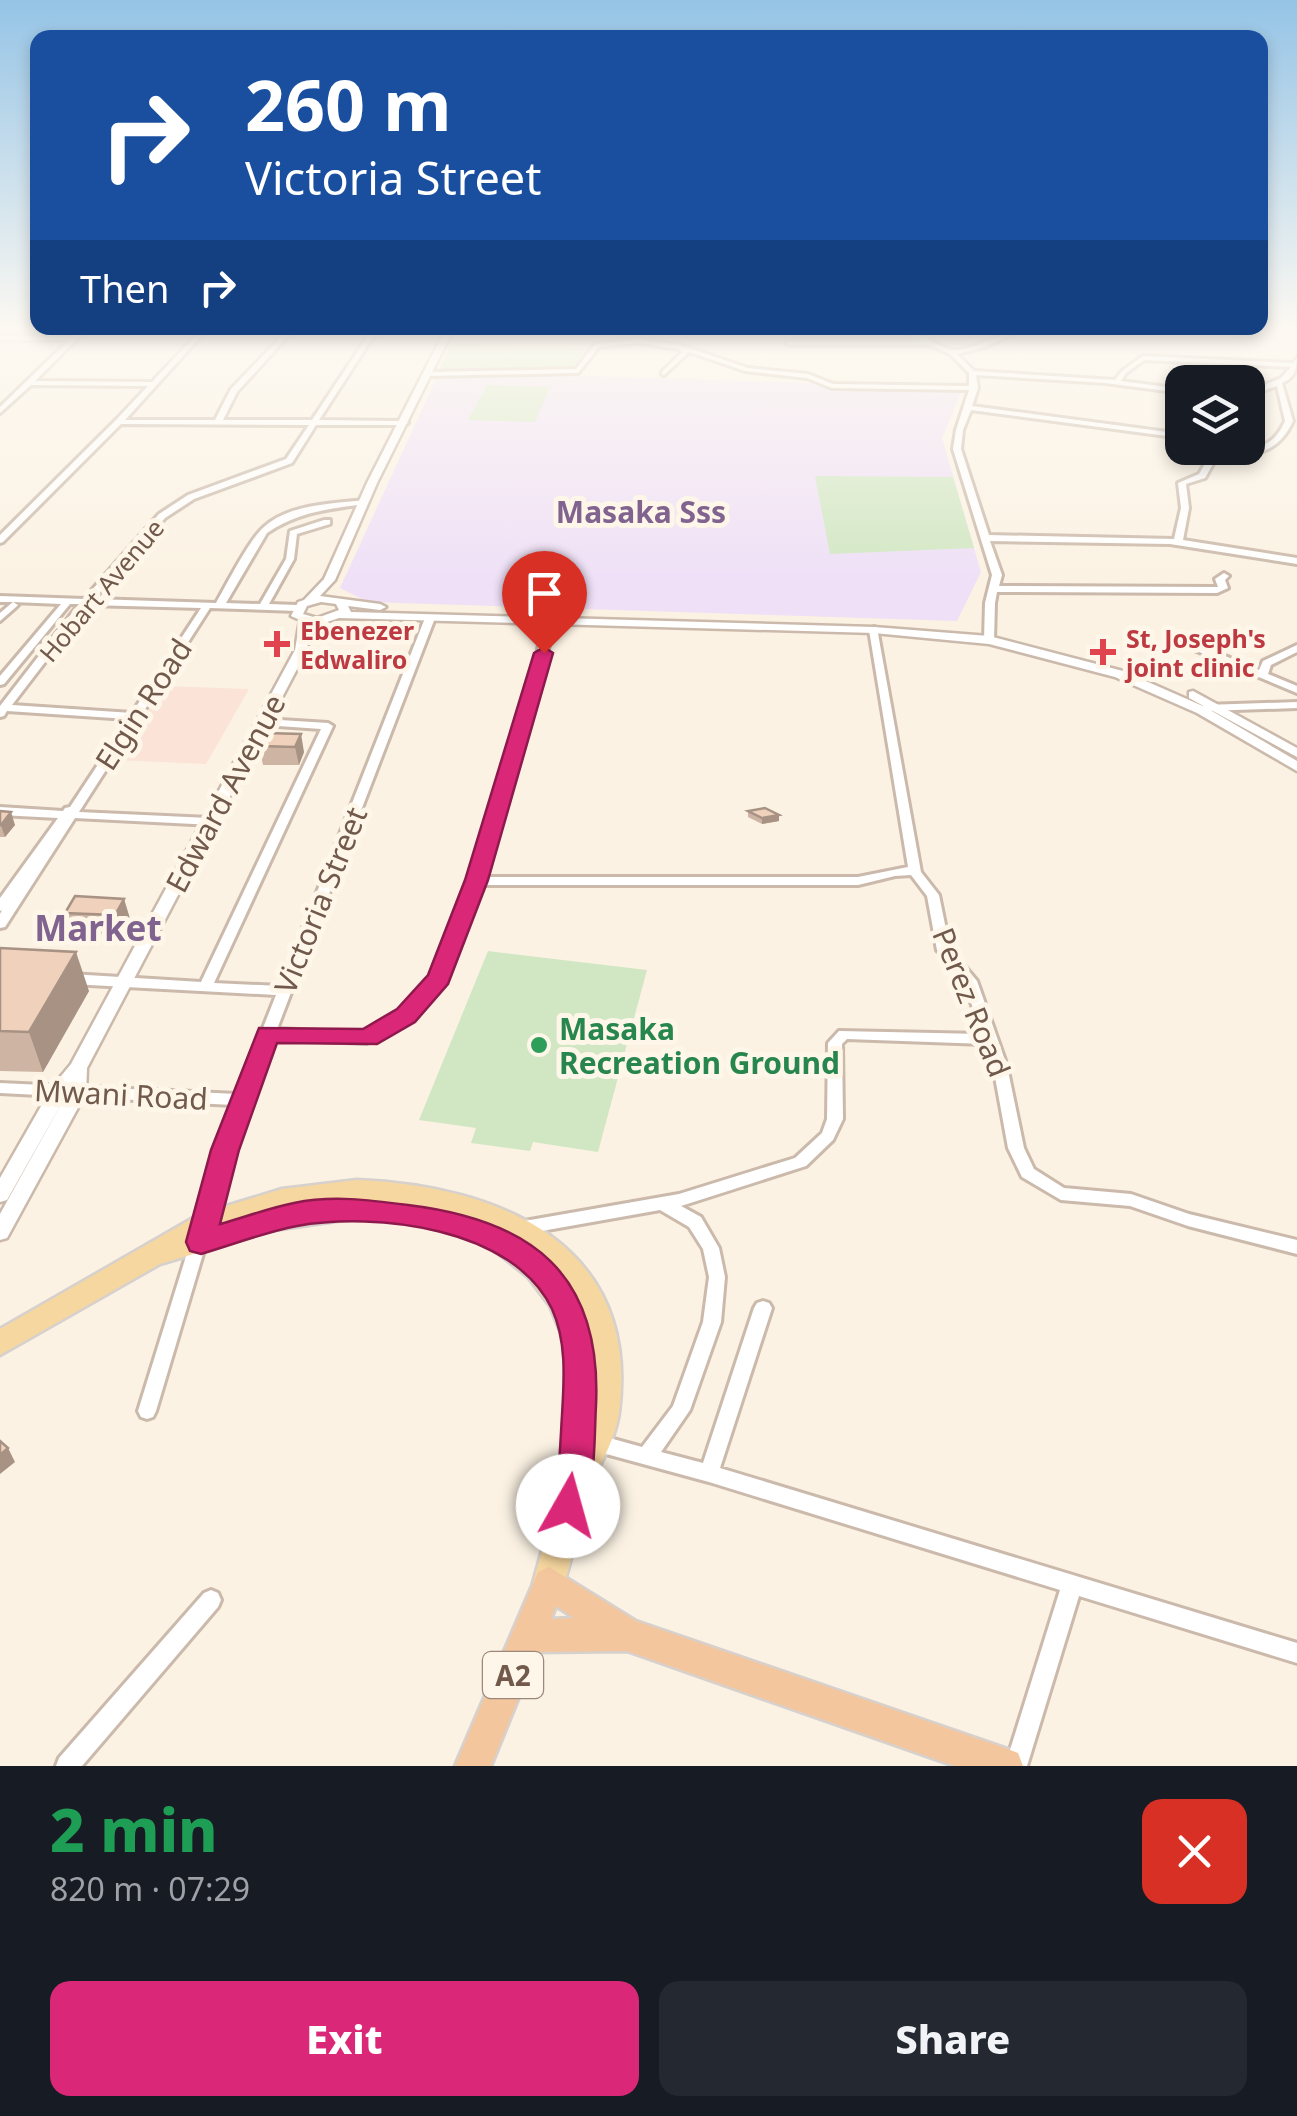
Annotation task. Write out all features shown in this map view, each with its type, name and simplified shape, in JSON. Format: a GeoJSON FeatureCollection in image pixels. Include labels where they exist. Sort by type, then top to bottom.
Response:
{"type":"FeatureCollection","features":[{"type":"Feature","properties":{"kind":"highway"},"geometry":{"type":"LineString","coordinates":[[549,1584],[626,1634],[1005,1766]]}},
{"type":"Feature","properties":{"kind":"highway","name":"A2"},"geometry":{"type":"LineString","coordinates":[[472,1766],[549,1584]]}},
{"type":"Feature","properties":{"kind":"highway"},"geometry":{"type":"LineString","coordinates":[[530,1636],[626,1634]]}},
{"type":"Feature","properties":{"kind":"main road","name":"A2"},"geometry":{"type":"LineString","coordinates":[[0,1343],[204,1232],[356,1200],[512,1234],[554,1250],[580,1281],[598,1314],[606,1368],[549,1584]]}},
{"type":"Feature","properties":{"kind":"street"},"geometry":{"type":"LineString","coordinates":[[0,540],[124,416]]}},
{"type":"Feature","properties":{"kind":"street"},"geometry":{"type":"LineString","coordinates":[[218,422],[221,416]]}},
{"type":"Feature","properties":{"kind":"street","name":"Hobart Avenue"},"geometry":{"type":"LineString","coordinates":[[2,711],[84,604],[162,516],[191,497],[283,465],[320,416]]}},
{"type":"Feature","properties":{"kind":"street"},"geometry":{"type":"LineString","coordinates":[[302,611],[329,580],[408,416]]}},
{"type":"Feature","properties":{"kind":"street"},"geometry":{"type":"LineString","coordinates":[[966,416],[958,432],[958,448],[995,565],[989,636]]}},
{"type":"Feature","properties":{"kind":"street"},"geometry":{"type":"LineString","coordinates":[[1034,416],[1165,434]]}},
{"type":"Feature","properties":{"kind":"street"},"geometry":{"type":"LineString","coordinates":[[1265,449],[1278,441],[1288,416]]}},
{"type":"Feature","properties":{"kind":"street"},"geometry":{"type":"LineString","coordinates":[[119,422],[404,424]]}},
{"type":"Feature","properties":{"kind":"street"},"geometry":{"type":"LineString","coordinates":[[1178,542],[1185,508],[1182,482],[1202,476],[1210,465]]}},
{"type":"Feature","properties":{"kind":"street","name":"Elgin Road"},"geometry":{"type":"LineString","coordinates":[[0,924],[72,811],[264,531],[274,522],[303,511],[364,502]]}},
{"type":"Feature","properties":{"kind":"street"},"geometry":{"type":"LineString","coordinates":[[263,607],[290,559],[293,533],[327,522]]}},
{"type":"Feature","properties":{"kind":"street"},"geometry":{"type":"LineString","coordinates":[[984,538],[1178,542],[1297,562]]}},
{"type":"Feature","properties":{"kind":"street"},"geometry":{"type":"LineString","coordinates":[[994,590],[1217,590],[1224,588],[1220,579],[1224,576]]}},
{"type":"Feature","properties":{"kind":"street"},"geometry":{"type":"LineString","coordinates":[[301,650],[346,608],[336,600],[329,580]]}},
{"type":"Feature","properties":{"kind":"street"},"geometry":{"type":"LineString","coordinates":[[0,602],[302,611],[336,600],[434,612],[549,619],[989,636],[1119,674],[1200,710],[1297,767]]}},
{"type":"Feature","properties":{"kind":"street"},"geometry":{"type":"LineString","coordinates":[[0,602],[65,604]]}},
{"type":"Feature","properties":{"kind":"street"},"geometry":{"type":"LineString","coordinates":[[0,618],[13,604]]}},
{"type":"Feature","properties":{"kind":"street","name":"Hobart Avenue"},"geometry":{"type":"LineString","coordinates":[[0,682],[65,604]]}},
{"type":"Feature","properties":{"kind":"street"},"geometry":{"type":"LineString","coordinates":[[210,607],[263,607],[337,617],[816,622],[989,636],[1116,666],[1216,706],[1297,753]]}},
{"type":"Feature","properties":{"kind":"street","name":"Edward Avenue"},"geometry":{"type":"LineString","coordinates":[[0,1232],[78,1068],[301,650],[302,611]]}},
{"type":"Feature","properties":{"kind":"street","name":"Victoria Street"},"geometry":{"type":"LineString","coordinates":[[147,1410],[242,1100],[430,618]]}},
{"type":"Feature","properties":{"kind":"street"},"geometry":{"type":"LineString","coordinates":[[268,1034],[368,1038],[406,1016],[439,978],[477,880],[537,678],[549,619]]}},
{"type":"Feature","properties":{"kind":"street","name":"Perez Road"},"geometry":{"type":"LineString","coordinates":[[874,630],[916,872],[928,884],[944,950],[970,981],[1007,1089],[1016,1148],[1028,1173],[1043,1186],[1080,1198],[1131,1200],[1188,1220],[1297,1247]]}},
{"type":"Feature","properties":{"kind":"street"},"geometry":{"type":"LineString","coordinates":[[1196,647],[1297,690]]}},
{"type":"Feature","properties":{"kind":"street"},"geometry":{"type":"LineString","coordinates":[[1263,675],[1267,663],[1297,648]]}},
{"type":"Feature","properties":{"kind":"street"},"geometry":{"type":"LineString","coordinates":[[1200,710],[1216,706],[1297,706]]}},
{"type":"Feature","properties":{"kind":"street"},"geometry":{"type":"LineString","coordinates":[[2,711],[136,716]]}},
{"type":"Feature","properties":{"kind":"street"},"geometry":{"type":"LineString","coordinates":[[206,986],[328,726],[264,722]]}},
{"type":"Feature","properties":{"kind":"street"},"geometry":{"type":"LineString","coordinates":[[0,811],[72,811],[209,822]]}},
{"type":"Feature","properties":{"kind":"street","name":"Elgin Road"},"geometry":{"type":"LineString","coordinates":[[0,907],[72,811]]}},
{"type":"Feature","properties":{"kind":"street"},"geometry":{"type":"LineString","coordinates":[[477,880],[858,882],[904,870],[916,872]]}},
{"type":"Feature","properties":{"kind":"street"},"geometry":{"type":"LineString","coordinates":[[58,979],[283,991]]}},
{"type":"Feature","properties":{"kind":"street"},"geometry":{"type":"LineString","coordinates":[[512,1234],[664,1204],[800,1162],[816,1150],[836,1119],[835,1043],[844,1034],[990,1040]]}},
{"type":"Feature","properties":{"kind":"street","name":"Mwani Road"},"geometry":{"type":"LineString","coordinates":[[0,1088],[242,1100]]}},
{"type":"Feature","properties":{"kind":"street","name":"Edward Avenue"},"geometry":{"type":"LineString","coordinates":[[0,1194],[68,1092]]}},
{"type":"Feature","properties":{"kind":"street"},"geometry":{"type":"LineString","coordinates":[[646,1456],[681,1410],[712,1322],[717,1277],[710,1248],[695,1222],[664,1204]]}},
{"type":"Feature","properties":{"kind":"street"},"geometry":{"type":"LineString","coordinates":[[709,1473],[762,1308]]}},
{"type":"Feature","properties":{"kind":"street"},"geometry":{"type":"LineString","coordinates":[[586,1442],[709,1473],[1297,1652]]}},
{"type":"Feature","properties":{"kind":"street"},"geometry":{"type":"LineString","coordinates":[[1016,1766],[1072,1586]]}},
{"type":"Feature","properties":{"kind":"street"},"geometry":{"type":"LineString","coordinates":[[67,1766],[211,1600]]}},
{"type":"Feature","properties":{"kind":"shaded area"},"geometry":{"type":"Polygon","coordinates":[[[419,416],[951,416],[942,438],[981,572],[957,621],[368,602],[340,588],[419,416]]]}},
{"type":"Feature","properties":{"kind":"shaded area"},"geometry":{"type":"Polygon","coordinates":[[[164,686],[249,689],[206,764],[114,760],[164,686]]]}},
{"type":"Feature","properties":{"kind":"green space"},"geometry":{"type":"Polygon","coordinates":[[[470,416],[537,416],[535,422],[468,420],[470,416]]]}},
{"type":"Feature","properties":{"kind":"green space"},"geometry":{"type":"Polygon","coordinates":[[[815,476],[953,477],[974,548],[830,554],[815,476]]]}},
{"type":"Feature","properties":{"kind":"green space","name":"Masaka Recreation Ground"},"geometry":{"type":"Polygon","coordinates":[[[488,951],[647,970],[598,1152],[533,1142],[530,1151],[471,1143],[476,1128],[419,1120],[488,951]]]}},
{"type":"Feature","properties":{"kind":"building"},"geometry":{"type":"Polygon","coordinates":[[[265,733],[301,734],[295,747],[259,746],[265,733]]]}},
{"type":"Feature","properties":{"kind":"building"},"geometry":{"type":"Polygon","coordinates":[[[765,808],[779,815],[762,818],[748,811],[765,808]]]}},
{"type":"Feature","properties":{"kind":"building"},"geometry":{"type":"Polygon","coordinates":[[[0,811],[11,812],[1,825],[0,824],[0,811]]]}},
{"type":"Feature","properties":{"kind":"building"},"geometry":{"type":"Polygon","coordinates":[[[75,896],[124,899],[115,915],[65,913],[75,896]]]}},
{"type":"Feature","properties":{"kind":"building"},"geometry":{"type":"Polygon","coordinates":[[[0,948],[76,952],[29,1032],[0,1031],[0,948]]]}},
{"type":"Feature","properties":{"kind":"place","name":"Ebenezer Edwaliro"},"geometry":{"type":"Point","coordinates":[277,644]}},
{"type":"Feature","properties":{"kind":"place","name":"St, Joseph's joint clinic"},"geometry":{"type":"Point","coordinates":[1103,652]}},
{"type":"Feature","properties":{"kind":"place","name":"Masaka Recreation Ground"},"geometry":{"type":"Point","coordinates":[539,1045]}},
{"type":"Feature","properties":{"kind":"district","name":"Masaka Sss"},"geometry":{"type":"Point","coordinates":[641,511]}},
{"type":"Feature","properties":{"kind":"district","name":"Market"},"geometry":{"type":"Point","coordinates":[98,927]}},
{"type":"Feature","properties":{"kind":"route"},"geometry":{"type":"LineString","coordinates":[[544,653],[477,880],[439,978],[406,1016],[368,1038],[268,1034],[225,1150],[201,1242],[296,1214],[354,1209],[453,1222],[504,1241],[526,1257],[564,1300],[578,1340],[581,1374],[574,1486],[568,1506]]}}]}
